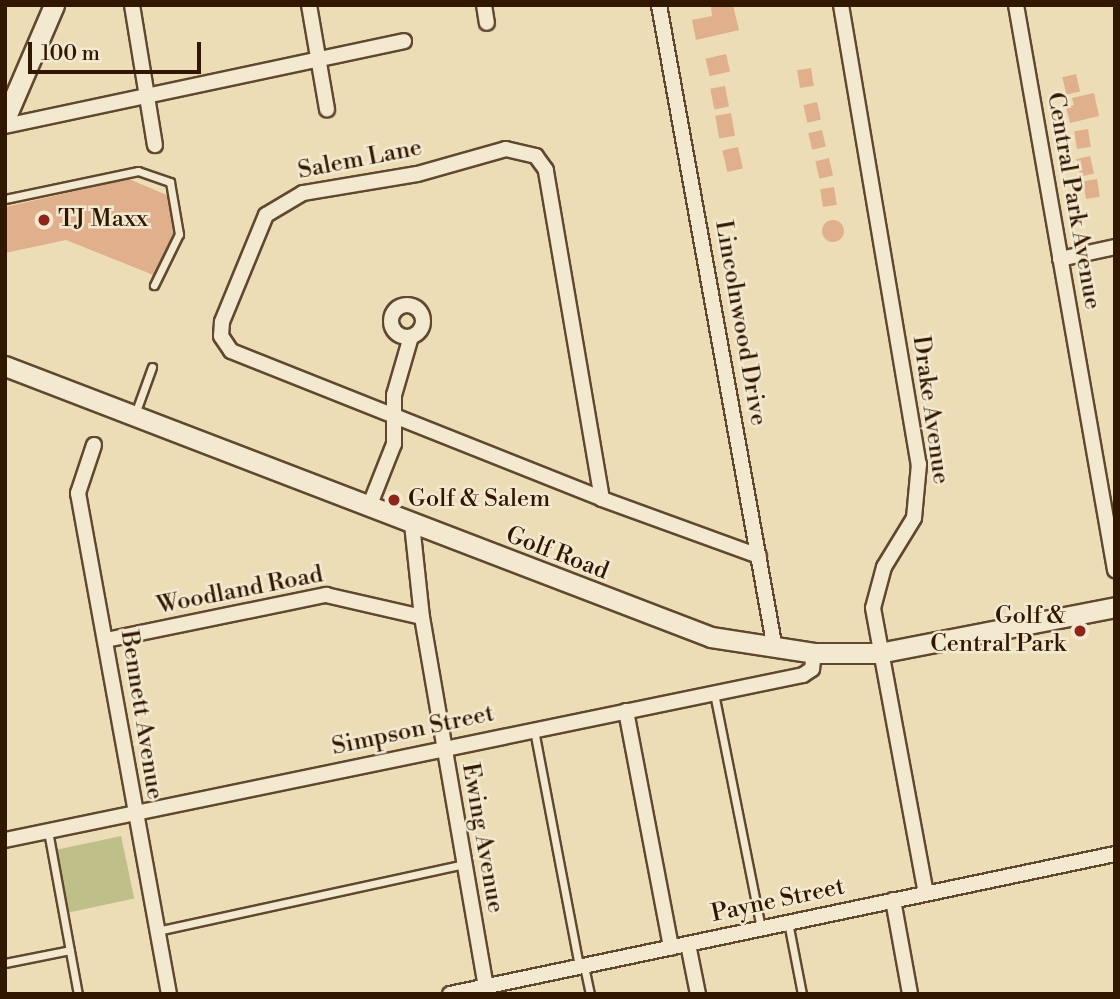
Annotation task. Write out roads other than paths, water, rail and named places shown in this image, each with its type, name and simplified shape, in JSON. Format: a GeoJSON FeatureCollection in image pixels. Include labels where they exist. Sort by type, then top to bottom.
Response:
{"type":"FeatureCollection","features":[{"type":"Feature","properties":{"kind":"main road"},"geometry":{"type":"LineString","coordinates":[[5,119],[54,5]]}},
{"type":"Feature","properties":{"kind":"main road","name":"Golf Road"},"geometry":{"type":"LineString","coordinates":[[5,366],[685,630],[775,649],[814,653],[879,653],[1115,607]]}},
{"type":"Feature","properties":{"kind":"street"},"geometry":{"type":"LineString","coordinates":[[132,5],[155,145]]}},
{"type":"Feature","properties":{"kind":"street"},"geometry":{"type":"LineString","coordinates":[[309,5],[327,109]]}},
{"type":"Feature","properties":{"kind":"street"},"geometry":{"type":"LineString","coordinates":[[484,5],[487,23]]}},
{"type":"Feature","properties":{"kind":"street","name":"Lincolnwood Drive"},"geometry":{"type":"LineString","coordinates":[[659,5],[775,649]]}},
{"type":"Feature","properties":{"kind":"street","name":"Drake Avenue"},"geometry":{"type":"LineString","coordinates":[[841,5],[920,482],[914,518],[874,592],[879,653],[926,893]]}},
{"type":"Feature","properties":{"kind":"street","name":"Central Park Avenue"},"geometry":{"type":"LineString","coordinates":[[1016,5],[1115,569]]}},
{"type":"Feature","properties":{"kind":"street"},"geometry":{"type":"LineString","coordinates":[[5,126],[404,41]]}},
{"type":"Feature","properties":{"kind":"street","name":"Salem Lane"},"geometry":{"type":"LineString","coordinates":[[603,499],[546,170],[529,152],[506,149],[417,174],[303,193],[273,208],[262,222],[222,322],[226,346],[603,499],[759,556]]}},
{"type":"Feature","properties":{"kind":"street"},"geometry":{"type":"LineString","coordinates":[[1060,259],[1115,247]]}},
{"type":"Feature","properties":{"kind":"street"},"geometry":{"type":"LineString","coordinates":[[369,507],[394,444],[393,416],[410,340]]}},
{"type":"Feature","properties":{"kind":"street","name":"Bennett Avenue"},"geometry":{"type":"LineString","coordinates":[[94,444],[78,493],[169,994]]}},
{"type":"Feature","properties":{"kind":"street","name":"Ewing Avenue"},"geometry":{"type":"LineString","coordinates":[[412,524],[422,617],[486,990]]}},
{"type":"Feature","properties":{"kind":"street","name":"Woodland Road"},"geometry":{"type":"LineString","coordinates":[[106,640],[326,595],[422,617]]}},
{"type":"Feature","properties":{"kind":"street","name":"Simpson Street"},"geometry":{"type":"LineString","coordinates":[[5,840],[803,675],[812,669],[814,653]]}},
{"type":"Feature","properties":{"kind":"street"},"geometry":{"type":"LineString","coordinates":[[626,711],[671,948]]}},
{"type":"Feature","properties":{"kind":"street","name":"Payne Street"},"geometry":{"type":"LineString","coordinates":[[450,994],[486,990],[582,966],[1115,854]]}},
{"type":"Feature","properties":{"kind":"street"},"geometry":{"type":"LineString","coordinates":[[893,900],[910,994]]}},
{"type":"Feature","properties":{"kind":"street"},"geometry":{"type":"LineString","coordinates":[[688,944],[698,994]]}},
{"type":"Feature","properties":{"kind":"lane"},"geometry":{"type":"LineString","coordinates":[[5,199],[138,171],[170,182],[179,234],[153,285]]}},
{"type":"Feature","properties":{"kind":"lane"},"geometry":{"type":"LineString","coordinates":[[134,414],[152,367]]}},
{"type":"Feature","properties":{"kind":"lane"},"geometry":{"type":"LineString","coordinates":[[714,693],[761,928]]}},
{"type":"Feature","properties":{"kind":"lane"},"geometry":{"type":"LineString","coordinates":[[533,730],[590,994]]}},
{"type":"Feature","properties":{"kind":"lane"},"geometry":{"type":"LineString","coordinates":[[48,831],[78,994]]}},
{"type":"Feature","properties":{"kind":"lane"},"geometry":{"type":"LineString","coordinates":[[156,931],[464,864]]}},
{"type":"Feature","properties":{"kind":"lane"},"geometry":{"type":"LineString","coordinates":[[788,922],[802,994]]}},
{"type":"Feature","properties":{"kind":"lane"},"geometry":{"type":"LineString","coordinates":[[5,963],[70,950]]}},
{"type":"Feature","properties":{"kind":"place","name":"TJ Maxx"},"geometry":{"type":"Point","coordinates":[44,220]}},
{"type":"Feature","properties":{"kind":"place","name":"Golf & Salem"},"geometry":{"type":"Point","coordinates":[394,500]}},
{"type":"Feature","properties":{"kind":"place","name":"Golf & Central Park"},"geometry":{"type":"Point","coordinates":[1080,631]}}]}
